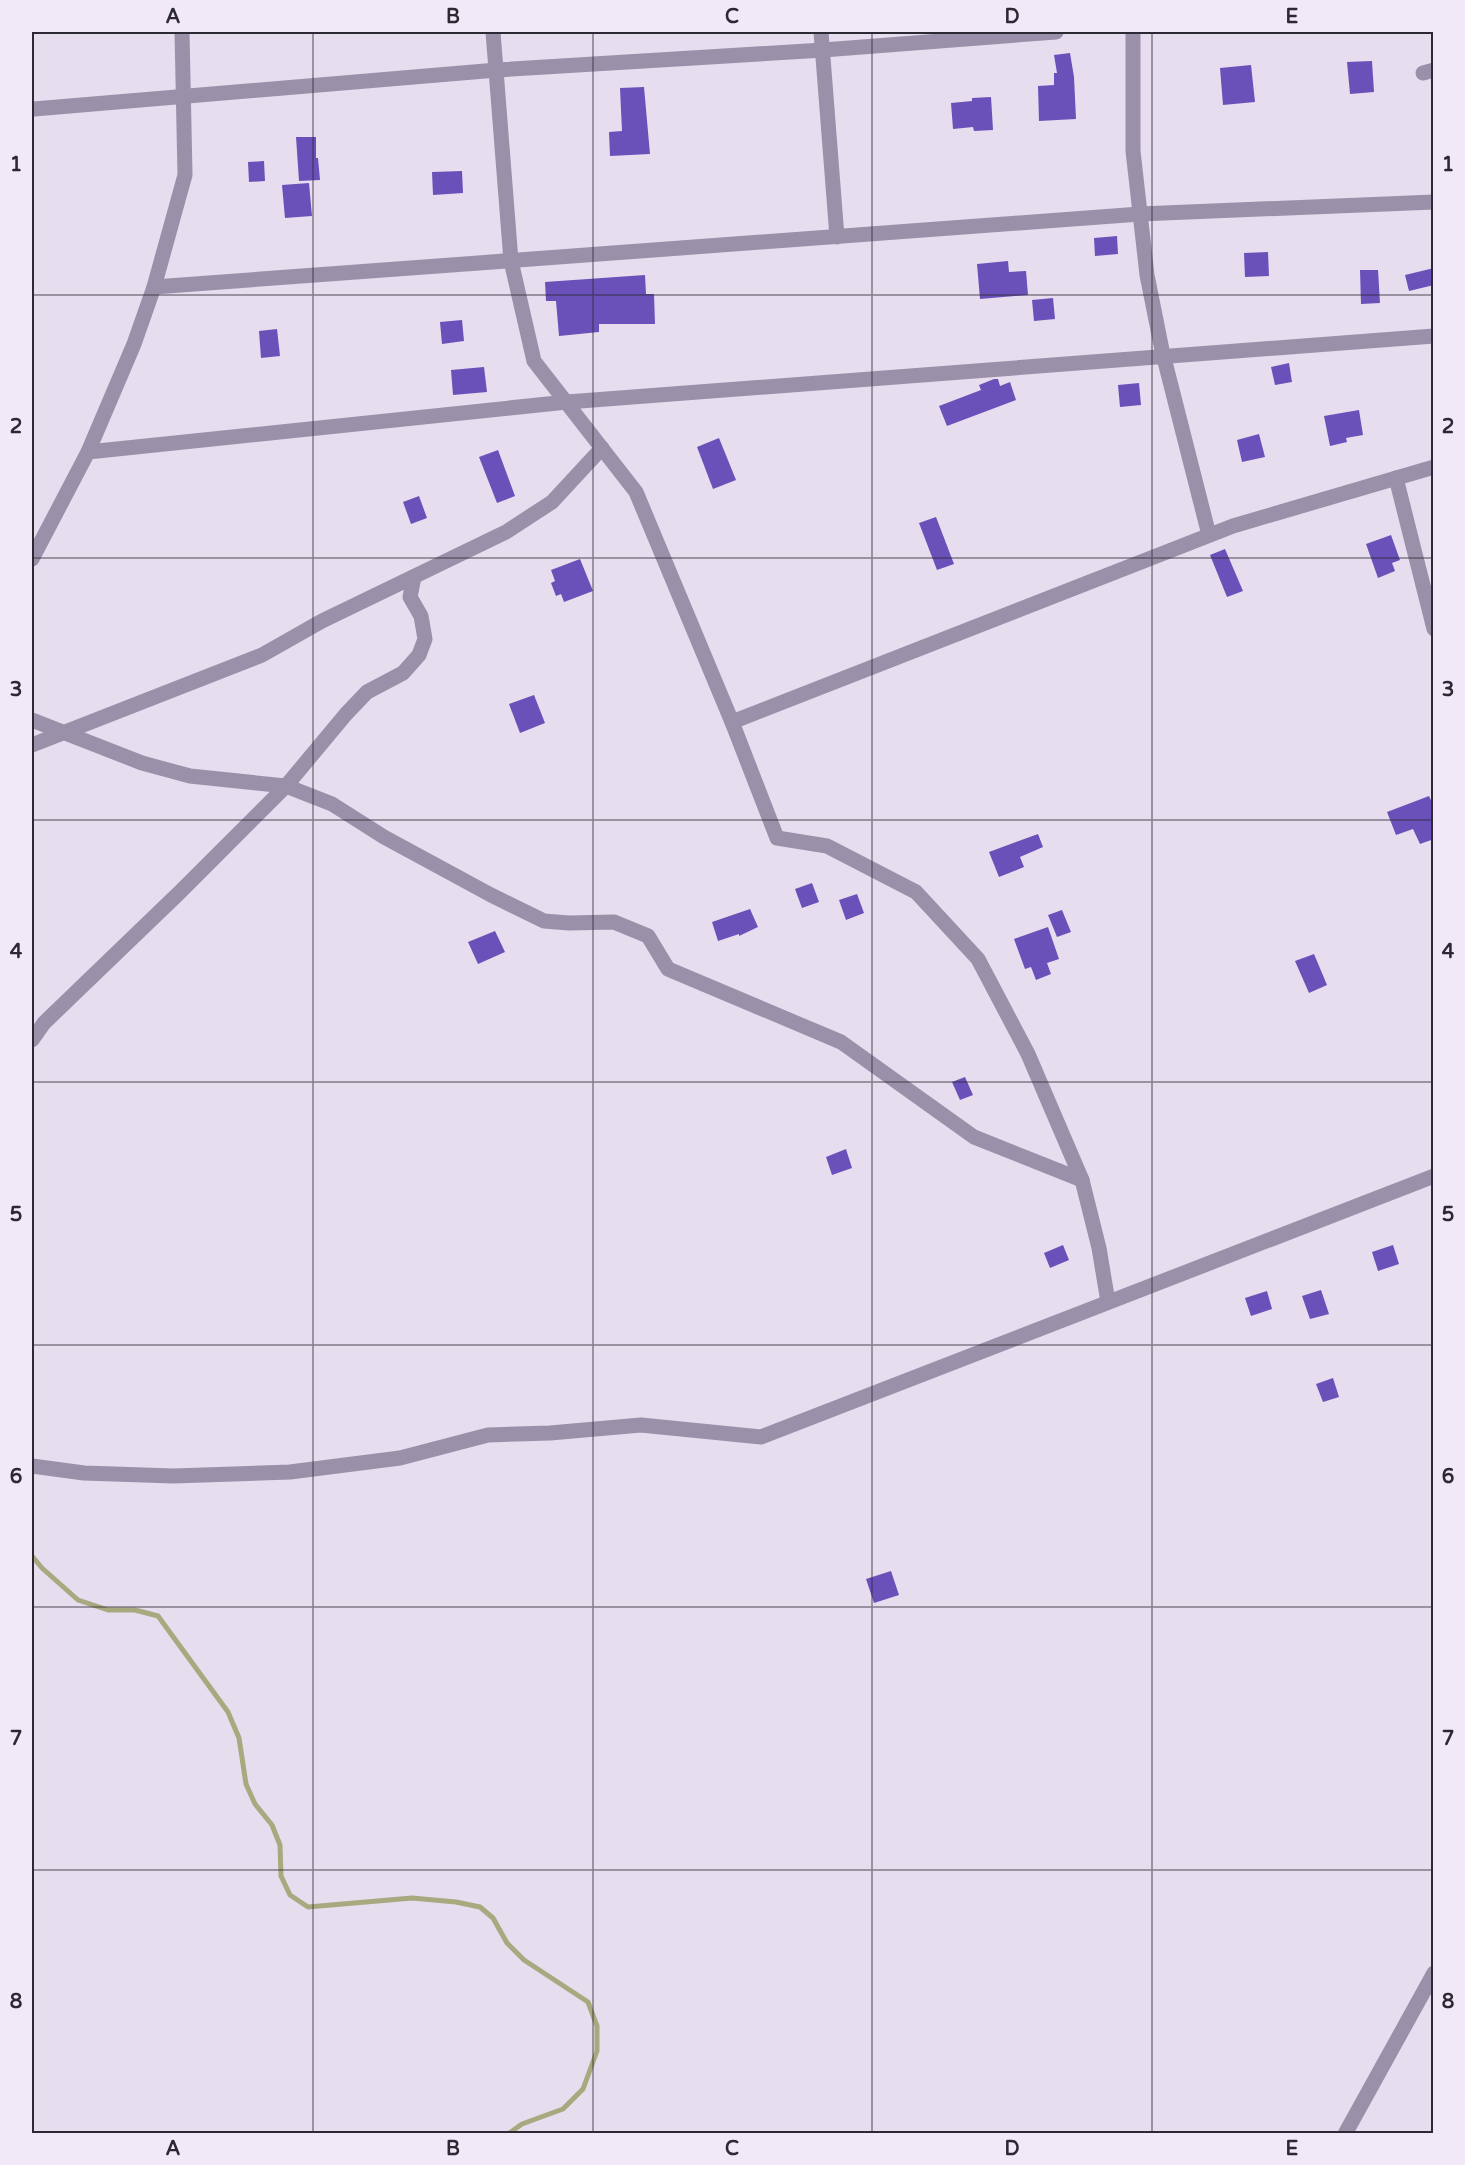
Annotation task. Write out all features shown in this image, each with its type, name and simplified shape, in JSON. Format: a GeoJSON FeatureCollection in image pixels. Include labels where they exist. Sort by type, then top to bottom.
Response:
{"type":"FeatureCollection","features":[{"type":"Feature","properties":{"kind":"street"},"geometry":{"type":"LineString","coordinates":[[32,559],[88,452],[135,344],[185,175],[182,32]]}},
{"type":"Feature","properties":{"kind":"street"},"geometry":{"type":"LineString","coordinates":[[493,32],[511,261],[534,361],[636,492],[732,722],[777,838],[827,846],[916,892],[978,959],[1028,1054],[1082,1180],[1099,1248],[1108,1302]]}},
{"type":"Feature","properties":{"kind":"street"},"geometry":{"type":"LineString","coordinates":[[821,32],[837,237]]}},
{"type":"Feature","properties":{"kind":"street"},"geometry":{"type":"LineString","coordinates":[[34,109],[497,70],[823,50],[1056,32]]}},
{"type":"Feature","properties":{"kind":"street"},"geometry":{"type":"LineString","coordinates":[[1133,32],[1133,151],[1147,275],[1162,350],[1209,535]]}},
{"type":"Feature","properties":{"kind":"street"},"geometry":{"type":"LineString","coordinates":[[153,287],[1140,214],[1434,202]]}},
{"type":"Feature","properties":{"kind":"street"},"geometry":{"type":"LineString","coordinates":[[88,452],[567,402],[1434,336]]}},
{"type":"Feature","properties":{"kind":"street"},"geometry":{"type":"LineString","coordinates":[[32,745],[262,656],[322,621],[506,532],[552,502],[602,448]]}},
{"type":"Feature","properties":{"kind":"street"},"geometry":{"type":"LineString","coordinates":[[732,722],[1233,526],[1434,467]]}},
{"type":"Feature","properties":{"kind":"street"},"geometry":{"type":"LineString","coordinates":[[1396,478],[1434,629]]}},
{"type":"Feature","properties":{"kind":"street"},"geometry":{"type":"LineString","coordinates":[[32,1040],[44,1023],[286,786],[367,692],[403,673],[419,655],[425,639],[421,616],[410,597],[414,577]]}},
{"type":"Feature","properties":{"kind":"street"},"geometry":{"type":"LineString","coordinates":[[32,720],[142,763],[190,776],[286,786],[332,804],[384,837],[544,921],[614,922],[648,936],[668,969],[841,1042],[974,1137],[1082,1180]]}},
{"type":"Feature","properties":{"kind":"street"},"geometry":{"type":"LineString","coordinates":[[32,1466],[84,1473],[173,1476],[290,1472],[400,1458],[488,1435],[550,1433],[641,1425],[761,1437],[1434,1176]]}},
{"type":"Feature","properties":{"kind":"street"},"geometry":{"type":"LineString","coordinates":[[1345,2133],[1434,1973]]}},
{"type":"Feature","properties":{"kind":"building"},"geometry":{"type":"Polygon","coordinates":[[[1070,53],[1074,77],[1076,119],[1039,121],[1038,86],[1054,85],[1054,73],[1057,73],[1054,55],[1070,53]]]}},
{"type":"Feature","properties":{"kind":"building"},"geometry":{"type":"Polygon","coordinates":[[[1372,61],[1374,92],[1350,94],[1347,62],[1372,61]]]}},
{"type":"Feature","properties":{"kind":"building"},"geometry":{"type":"Polygon","coordinates":[[[1251,65],[1255,102],[1223,105],[1220,68],[1251,65]]]}},
{"type":"Feature","properties":{"kind":"building"},"geometry":{"type":"Polygon","coordinates":[[[644,87],[650,154],[610,156],[609,132],[622,131],[620,88],[644,87]]]}},
{"type":"Feature","properties":{"kind":"building"},"geometry":{"type":"Polygon","coordinates":[[[991,97],[993,130],[974,131],[973,127],[953,129],[951,103],[972,101],[972,98],[991,97]]]}},
{"type":"Feature","properties":{"kind":"building"},"geometry":{"type":"Polygon","coordinates":[[[296,137],[316,137],[316,158],[318,158],[320,180],[299,181],[296,137]]]}},
{"type":"Feature","properties":{"kind":"building"},"geometry":{"type":"Polygon","coordinates":[[[264,161],[265,181],[249,182],[248,162],[264,161]]]}},
{"type":"Feature","properties":{"kind":"building"},"geometry":{"type":"Polygon","coordinates":[[[462,171],[463,193],[433,195],[432,172],[462,171]]]}},
{"type":"Feature","properties":{"kind":"building"},"geometry":{"type":"Polygon","coordinates":[[[309,183],[312,216],[285,218],[282,185],[309,183]]]}},
{"type":"Feature","properties":{"kind":"building"},"geometry":{"type":"Polygon","coordinates":[[[1117,236],[1118,254],[1095,256],[1094,238],[1117,236]]]}},
{"type":"Feature","properties":{"kind":"building"},"geometry":{"type":"Polygon","coordinates":[[[1268,252],[1269,276],[1245,277],[1244,253],[1268,252]]]}},
{"type":"Feature","properties":{"kind":"building"},"geometry":{"type":"Polygon","coordinates":[[[1008,261],[1009,272],[1026,271],[1028,295],[980,299],[977,264],[1008,261]]]}},
{"type":"Feature","properties":{"kind":"building"},"geometry":{"type":"Polygon","coordinates":[[[1434,268],[1434,285],[1409,291],[1405,275],[1434,268]]]}},
{"type":"Feature","properties":{"kind":"building"},"geometry":{"type":"Polygon","coordinates":[[[1360,270],[1378,270],[1380,303],[1361,304],[1360,270]]]}},
{"type":"Feature","properties":{"kind":"building"},"geometry":{"type":"Polygon","coordinates":[[[645,275],[646,294],[654,294],[655,324],[599,324],[599,332],[559,336],[556,301],[546,301],[545,282],[645,275]]]}},
{"type":"Feature","properties":{"kind":"building"},"geometry":{"type":"Polygon","coordinates":[[[1053,298],[1055,319],[1034,321],[1032,300],[1053,298]]]}},
{"type":"Feature","properties":{"kind":"building"},"geometry":{"type":"Polygon","coordinates":[[[462,320],[464,341],[442,344],[440,322],[462,320]]]}},
{"type":"Feature","properties":{"kind":"building"},"geometry":{"type":"Polygon","coordinates":[[[277,329],[280,356],[261,358],[259,331],[277,329]]]}},
{"type":"Feature","properties":{"kind":"building"},"geometry":{"type":"Polygon","coordinates":[[[1289,363],[1292,382],[1275,385],[1271,367],[1289,363]]]}},
{"type":"Feature","properties":{"kind":"building"},"geometry":{"type":"Polygon","coordinates":[[[484,367],[487,392],[453,395],[451,370],[484,367]]]}},
{"type":"Feature","properties":{"kind":"building"},"geometry":{"type":"Polygon","coordinates":[[[998,379],[1000,386],[1010,382],[1016,400],[947,426],[939,406],[981,390],[979,385],[998,379]]]}},
{"type":"Feature","properties":{"kind":"building"},"geometry":{"type":"Polygon","coordinates":[[[1139,383],[1141,405],[1120,407],[1118,385],[1139,383]]]}},
{"type":"Feature","properties":{"kind":"building"},"geometry":{"type":"Polygon","coordinates":[[[1359,410],[1363,435],[1346,438],[1347,442],[1330,446],[1324,416],[1359,410]]]}},
{"type":"Feature","properties":{"kind":"building"},"geometry":{"type":"Polygon","coordinates":[[[1259,434],[1265,457],[1242,462],[1237,440],[1259,434]]]}},
{"type":"Feature","properties":{"kind":"building"},"geometry":{"type":"Polygon","coordinates":[[[719,438],[736,480],[713,489],[697,447],[719,438]]]}},
{"type":"Feature","properties":{"kind":"building"},"geometry":{"type":"Polygon","coordinates":[[[498,450],[515,496],[497,503],[479,457],[498,450]]]}},
{"type":"Feature","properties":{"kind":"building"},"geometry":{"type":"Polygon","coordinates":[[[419,496],[427,518],[411,524],[403,502],[419,496]]]}},
{"type":"Feature","properties":{"kind":"building"},"geometry":{"type":"Polygon","coordinates":[[[936,517],[954,564],[937,570],[919,523],[936,517]]]}},
{"type":"Feature","properties":{"kind":"building"},"geometry":{"type":"Polygon","coordinates":[[[1391,535],[1400,560],[1392,563],[1395,571],[1378,578],[1366,544],[1391,535]]]}},
{"type":"Feature","properties":{"kind":"building"},"geometry":{"type":"Polygon","coordinates":[[[1225,549],[1243,591],[1227,597],[1210,555],[1225,549]]]}},
{"type":"Feature","properties":{"kind":"building"},"geometry":{"type":"Polygon","coordinates":[[[580,559],[593,591],[564,602],[561,594],[556,596],[551,583],[555,581],[551,570],[580,559]]]}},
{"type":"Feature","properties":{"kind":"building"},"geometry":{"type":"Polygon","coordinates":[[[534,695],[545,723],[520,733],[509,704],[534,695]]]}},
{"type":"Feature","properties":{"kind":"building"},"geometry":{"type":"Polygon","coordinates":[[[1429,796],[1434,807],[1434,839],[1420,844],[1413,829],[1396,835],[1387,812],[1429,796]]]}},
{"type":"Feature","properties":{"kind":"building"},"geometry":{"type":"Polygon","coordinates":[[[1038,834],[1043,847],[1020,857],[1024,867],[999,877],[989,852],[1038,834]]]}},
{"type":"Feature","properties":{"kind":"building"},"geometry":{"type":"Polygon","coordinates":[[[812,883],[819,902],[802,908],[795,889],[812,883]]]}},
{"type":"Feature","properties":{"kind":"building"},"geometry":{"type":"Polygon","coordinates":[[[857,894],[864,913],[846,920],[839,900],[857,894]]]}},
{"type":"Feature","properties":{"kind":"building"},"geometry":{"type":"Polygon","coordinates":[[[750,909],[758,927],[739,936],[739,934],[718,941],[712,922],[750,909]]]}},
{"type":"Feature","properties":{"kind":"building"},"geometry":{"type":"Polygon","coordinates":[[[1062,910],[1071,932],[1057,937],[1048,915],[1062,910]]]}},
{"type":"Feature","properties":{"kind":"building"},"geometry":{"type":"Polygon","coordinates":[[[1048,927],[1059,959],[1047,963],[1051,974],[1036,980],[1031,967],[1025,969],[1014,939],[1048,927]]]}},
{"type":"Feature","properties":{"kind":"building"},"geometry":{"type":"Polygon","coordinates":[[[495,931],[505,952],[478,964],[468,942],[495,931]]]}},
{"type":"Feature","properties":{"kind":"building"},"geometry":{"type":"Polygon","coordinates":[[[1314,954],[1327,985],[1309,993],[1295,961],[1314,954]]]}},
{"type":"Feature","properties":{"kind":"building"},"geometry":{"type":"Polygon","coordinates":[[[965,1077],[973,1095],[960,1100],[952,1082],[965,1077]]]}},
{"type":"Feature","properties":{"kind":"building"},"geometry":{"type":"Polygon","coordinates":[[[846,1149],[852,1168],[832,1175],[826,1157],[846,1149]]]}},
{"type":"Feature","properties":{"kind":"building"},"geometry":{"type":"Polygon","coordinates":[[[1063,1245],[1069,1260],[1050,1268],[1044,1253],[1063,1245]]]}},
{"type":"Feature","properties":{"kind":"building"},"geometry":{"type":"Polygon","coordinates":[[[1393,1245],[1399,1264],[1378,1271],[1372,1252],[1393,1245]]]}},
{"type":"Feature","properties":{"kind":"building"},"geometry":{"type":"Polygon","coordinates":[[[1321,1290],[1329,1314],[1310,1319],[1302,1296],[1321,1290]]]}},
{"type":"Feature","properties":{"kind":"building"},"geometry":{"type":"Polygon","coordinates":[[[1267,1291],[1272,1309],[1251,1316],[1245,1298],[1267,1291]]]}},
{"type":"Feature","properties":{"kind":"building"},"geometry":{"type":"Polygon","coordinates":[[[1333,1378],[1339,1397],[1323,1402],[1316,1384],[1333,1378]]]}},
{"type":"Feature","properties":{"kind":"building"},"geometry":{"type":"Polygon","coordinates":[[[891,1571],[899,1595],[874,1603],[866,1579],[891,1571]]]}},
{"type":"Feature","properties":{"kind":"waterway"},"geometry":{"type":"LineString","coordinates":[[32,1556],[78,1600],[108,1610],[135,1610],[158,1616],[228,1712],[239,1738],[246,1784],[255,1804],[272,1825],[280,1845],[281,1876],[290,1895],[308,1907],[412,1898],[456,1902],[480,1907],[493,1918],[507,1943],[524,1960],[588,2002],[597,2026],[597,2051],[583,2089],[563,2109],[522,2124],[508,2134]]}}]}
